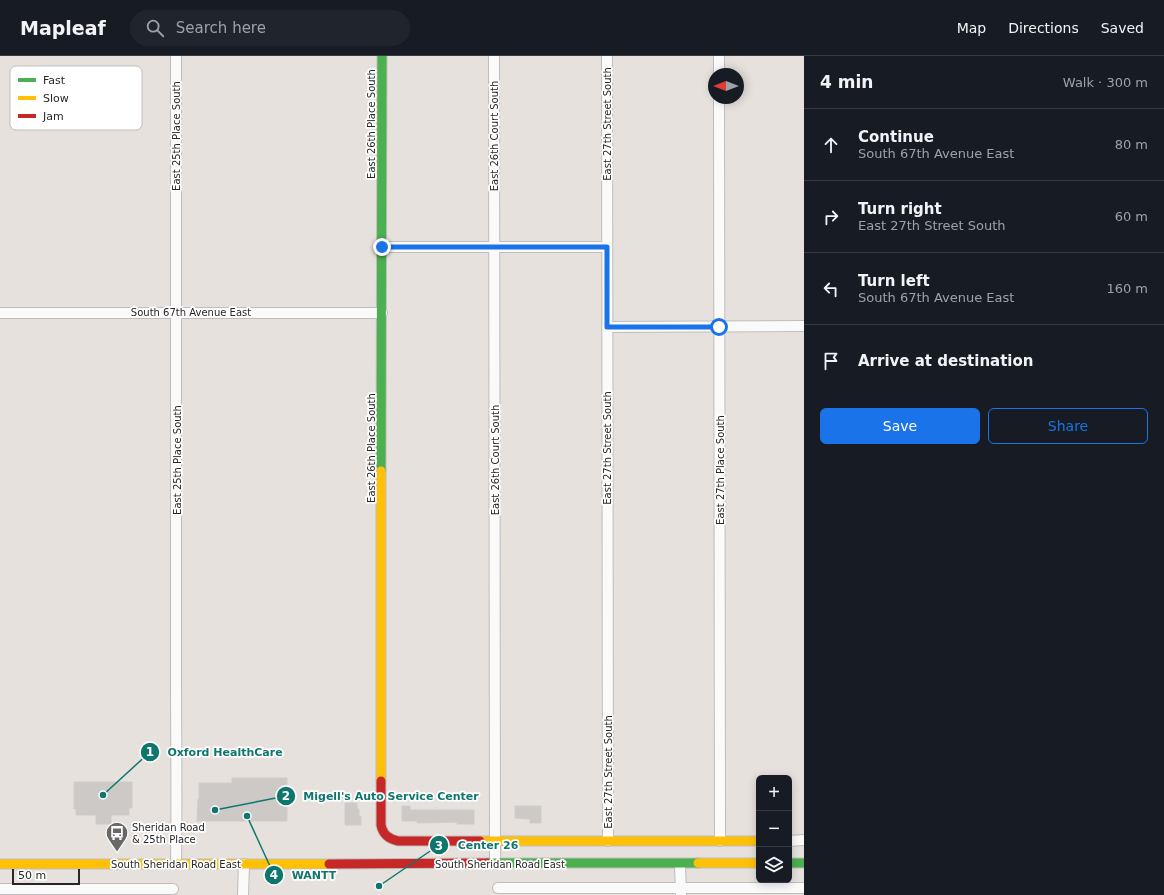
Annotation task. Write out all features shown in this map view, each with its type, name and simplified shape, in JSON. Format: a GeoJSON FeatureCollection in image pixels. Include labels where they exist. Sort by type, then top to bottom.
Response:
{"type":"FeatureCollection","features":[{"type":"Feature","properties":{"kind":"street","name":"East 25th Place South"},"geometry":{"type":"LineString","coordinates":[[176,56],[176,864]]}},
{"type":"Feature","properties":{"kind":"street","name":"East 26th Place South"},"geometry":{"type":"LineString","coordinates":[[382,56],[381,825],[382,831],[388,838],[398,841],[495,840]]}},
{"type":"Feature","properties":{"kind":"street","name":"East 26th Court South"},"geometry":{"type":"LineString","coordinates":[[494,56],[495,864]]}},
{"type":"Feature","properties":{"kind":"street","name":"East 27th Street South"},"geometry":{"type":"LineString","coordinates":[[607,56],[608,841]]}},
{"type":"Feature","properties":{"kind":"street"},"geometry":{"type":"LineString","coordinates":[[719,56],[719,68]]}},
{"type":"Feature","properties":{"kind":"street","name":"East 27th Place South"},"geometry":{"type":"LineString","coordinates":[[719,104],[720,841]]}},
{"type":"Feature","properties":{"kind":"street"},"geometry":{"type":"LineString","coordinates":[[382,247],[607,247]]}},
{"type":"Feature","properties":{"kind":"street","name":"South 67th Avenue East"},"geometry":{"type":"LineString","coordinates":[[0,313],[382,313]]}},
{"type":"Feature","properties":{"kind":"street"},"geometry":{"type":"LineString","coordinates":[[607,327],[804,326]]}},
{"type":"Feature","properties":{"kind":"street"},"geometry":{"type":"LineString","coordinates":[[495,840],[756,841]]}},
{"type":"Feature","properties":{"kind":"street"},"geometry":{"type":"LineString","coordinates":[[792,841],[804,840]]}},
{"type":"Feature","properties":{"kind":"street","name":"South Sheridan Road East"},"geometry":{"type":"LineString","coordinates":[[0,864],[756,863]]}},
{"type":"Feature","properties":{"kind":"street"},"geometry":{"type":"LineString","coordinates":[[792,863],[804,863]]}},
{"type":"Feature","properties":{"kind":"street"},"geometry":{"type":"LineString","coordinates":[[243,895],[244,864]]}},
{"type":"Feature","properties":{"kind":"street"},"geometry":{"type":"LineString","coordinates":[[680,864],[680,892]]}},
{"type":"Feature","properties":{"kind":"street"},"geometry":{"type":"LineString","coordinates":[[498,888],[680,892],[804,888]]}},
{"type":"Feature","properties":{"kind":"street"},"geometry":{"type":"LineString","coordinates":[[0,889],[174,889]]}},
{"type":"Feature","properties":{"kind":"building"},"geometry":{"type":"Polygon","coordinates":[[[232,778],[287,778],[287,821],[197,821],[199,783],[232,783],[232,778]]]}},
{"type":"Feature","properties":{"kind":"building"},"geometry":{"type":"Polygon","coordinates":[[[74,782],[132,782],[132,808],[129,808],[129,815],[111,815],[111,824],[96,824],[96,815],[76,815],[76,809],[74,809],[74,782]]]}},
{"type":"Feature","properties":{"kind":"building"},"geometry":{"type":"Polygon","coordinates":[[[345,803],[357,803],[359,816],[361,816],[361,825],[345,825],[345,803]]]}},
{"type":"Feature","properties":{"kind":"building"},"geometry":{"type":"Polygon","coordinates":[[[402,806],[410,806],[410,810],[474,810],[474,824],[457,824],[457,822],[417,823],[417,821],[402,821],[402,806]]]}},
{"type":"Feature","properties":{"kind":"building"},"geometry":{"type":"Polygon","coordinates":[[[515,806],[541,806],[541,823],[530,823],[530,819],[515,818],[515,806]]]}},
{"type":"Feature","properties":{"kind":"traffic: fast"},"geometry":{"type":"LineString","coordinates":[[381,471],[382,56]]}},
{"type":"Feature","properties":{"kind":"traffic: fast"},"geometry":{"type":"LineString","coordinates":[[488,863],[698,863]]}},
{"type":"Feature","properties":{"kind":"traffic: fast"},"geometry":{"type":"LineString","coordinates":[[792,863],[804,863]]}},
{"type":"Feature","properties":{"kind":"traffic: slow"},"geometry":{"type":"LineString","coordinates":[[381,471],[381,781]]}},
{"type":"Feature","properties":{"kind":"traffic: slow"},"geometry":{"type":"LineString","coordinates":[[480,841],[756,841]]}},
{"type":"Feature","properties":{"kind":"traffic: slow"},"geometry":{"type":"LineString","coordinates":[[698,863],[756,863]]}},
{"type":"Feature","properties":{"kind":"traffic: slow"},"geometry":{"type":"LineString","coordinates":[[0,864],[329,864]]}},
{"type":"Feature","properties":{"kind":"traffic: jam"},"geometry":{"type":"LineString","coordinates":[[381,781],[381,825],[383,831],[389,838],[398,841],[480,841]]}},
{"type":"Feature","properties":{"kind":"traffic: jam"},"geometry":{"type":"LineString","coordinates":[[329,864],[488,863]]}},
{"type":"Feature","properties":{"kind":"place","name":"Oxford HealthCare"},"geometry":{"type":"Point","coordinates":[103,795]}},
{"type":"Feature","properties":{"kind":"place","name":"Migell's Auto Service Center"},"geometry":{"type":"Point","coordinates":[215,810]}},
{"type":"Feature","properties":{"kind":"place","name":"WANTT"},"geometry":{"type":"Point","coordinates":[247,816]}},
{"type":"Feature","properties":{"kind":"place","name":"Sheridan Road & 25th Place"},"geometry":{"type":"Point","coordinates":[117,852]}},
{"type":"Feature","properties":{"kind":"place","name":"Center 26"},"geometry":{"type":"Point","coordinates":[379,886]}},
{"type":"Feature","properties":{"kind":"route"},"geometry":{"type":"LineString","coordinates":[[382,247],[607,247],[607,327],[719,327]]}}]}
